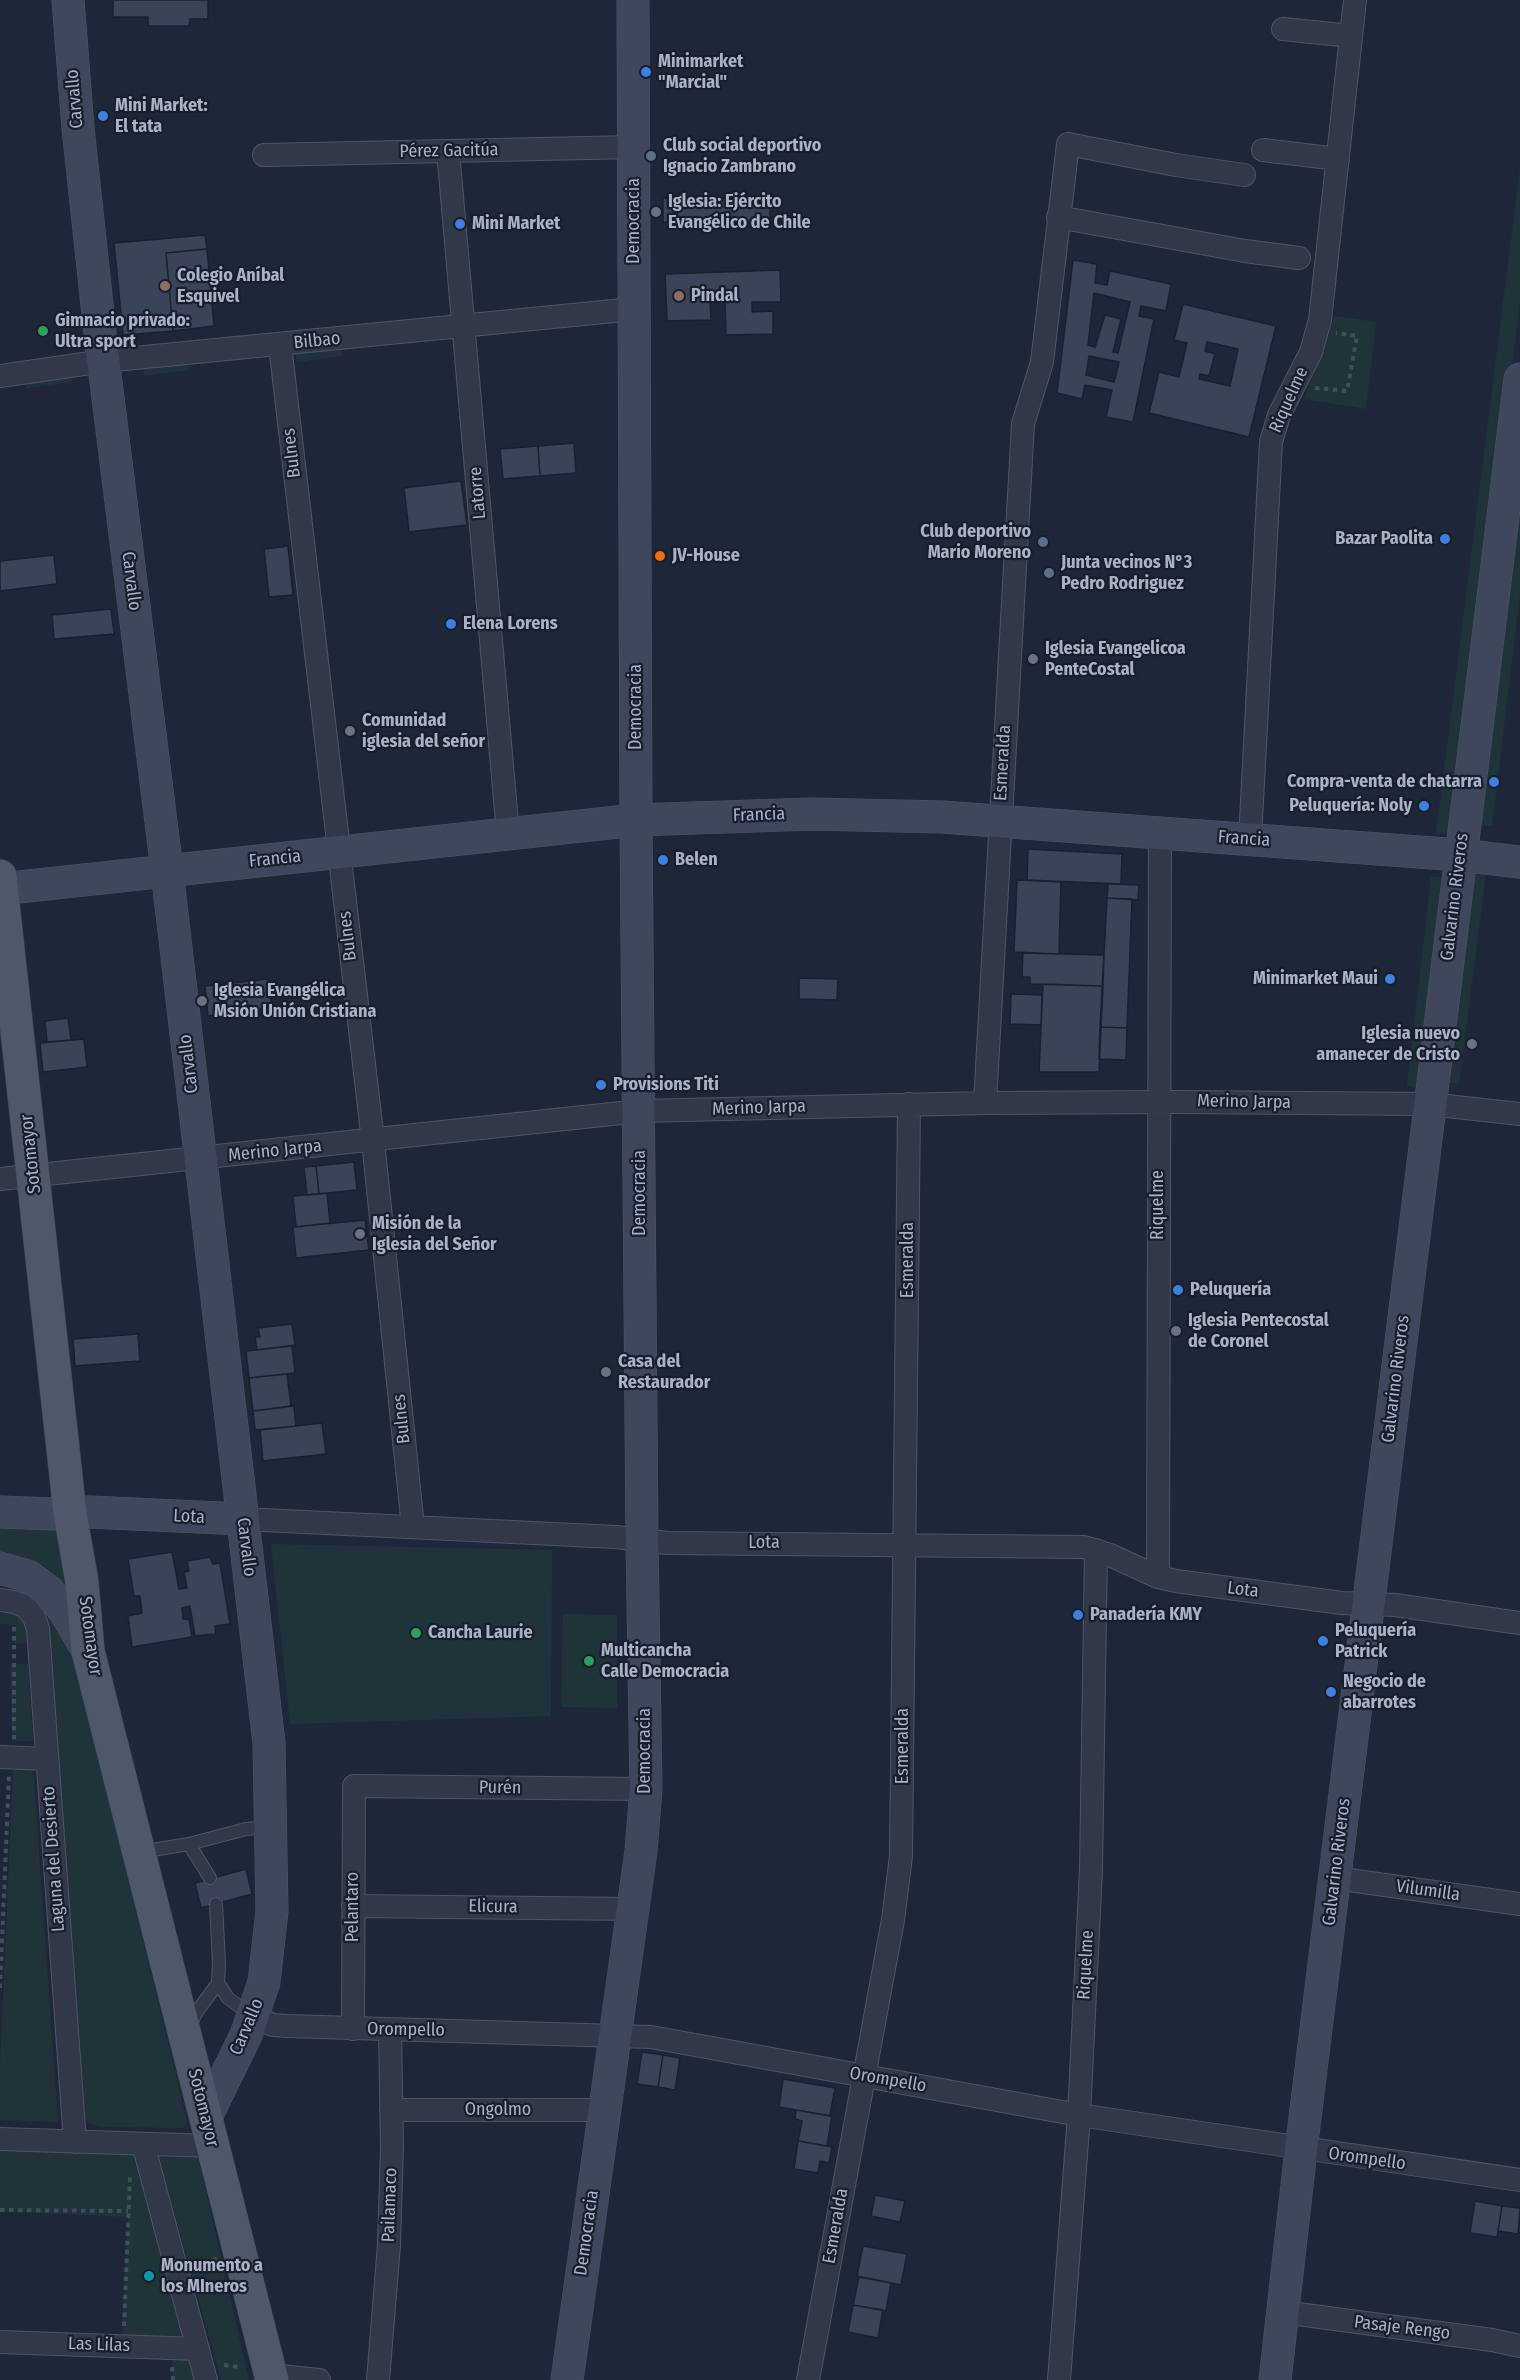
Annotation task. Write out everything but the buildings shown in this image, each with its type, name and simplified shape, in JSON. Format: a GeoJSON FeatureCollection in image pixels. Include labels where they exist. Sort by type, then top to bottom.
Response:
{"type":"FeatureCollection","features":[{"type":"Feature","properties":{"kind":"main road","name":"Sotomayor"},"geometry":{"type":"LineString","coordinates":[[1,885],[70,1513],[82,1582],[88,1651],[209,2132],[221,2258],[256,2374]]}},
{"type":"Feature","properties":{"kind":"street","name":"Carvallo"},"geometry":{"type":"LineString","coordinates":[[68,0],[78,128],[104,361],[265,1695],[272,1826],[270,1938],[264,1982],[253,2017],[209,2132]]}},
{"type":"Feature","properties":{"kind":"street","name":"Democracia"},"geometry":{"type":"LineString","coordinates":[[567,2380],[633,1908],[644,1825],[646,1790],[636,820],[633,0]]}},
{"type":"Feature","properties":{"kind":"street","name":"Riquelme"},"geometry":{"type":"LineString","coordinates":[[1250,839],[1271,441],[1279,415],[1311,352],[1318,331],[1355,0]]}},
{"type":"Feature","properties":{"kind":"street"},"geometry":{"type":"LineString","coordinates":[[1283,29],[1352,36]]}},
{"type":"Feature","properties":{"kind":"street","name":"Esmeralda"},"geometry":{"type":"LineString","coordinates":[[985,1102],[1023,424],[1040,371],[1068,144],[1176,165],[1244,175]]}},
{"type":"Feature","properties":{"kind":"street","name":"Pérez Gacitúa"},"geometry":{"type":"LineString","coordinates":[[264,155],[633,147]]}},
{"type":"Feature","properties":{"kind":"street"},"geometry":{"type":"LineString","coordinates":[[1263,150],[1338,159]]}},
{"type":"Feature","properties":{"kind":"street","name":"Latorre"},"geometry":{"type":"LineString","coordinates":[[448,151],[508,834]]}},
{"type":"Feature","properties":{"kind":"street"},"geometry":{"type":"LineString","coordinates":[[1058,217],[1245,251],[1299,258]]}},
{"type":"Feature","properties":{"kind":"street","name":"Bilbao"},"geometry":{"type":"LineString","coordinates":[[0,376],[104,361],[634,309]]}},
{"type":"Feature","properties":{"kind":"street","name":"Bulnes"},"geometry":{"type":"LineString","coordinates":[[280,345],[372,1141],[413,1527]]}},
{"type":"Feature","properties":{"kind":"street","name":"Galvarino Riveros"},"geometry":{"type":"LineString","coordinates":[[1275,2380],[1301,2150],[1460,855],[1515,454],[1520,379]]}},
{"type":"Feature","properties":{"kind":"street","name":"Francia"},"geometry":{"type":"LineString","coordinates":[[1,885],[167,871],[636,820],[812,814],[890,815],[1000,821],[1460,855],[1520,862]]}},
{"type":"Feature","properties":{"kind":"street","name":"Riquelme"},"geometry":{"type":"LineString","coordinates":[[1158,1577],[1160,833]]}},
{"type":"Feature","properties":{"kind":"street","name":"Merino Jarpa"},"geometry":{"type":"LineString","coordinates":[[0,1179],[640,1112],[985,1102],[1158,1102],[1429,1104],[1520,1114]]}},
{"type":"Feature","properties":{"kind":"street","name":"Esmeralda"},"geometry":{"type":"LineString","coordinates":[[808,2380],[893,1920],[901,1856],[909,1104]]}},
{"type":"Feature","properties":{"kind":"street","name":"Lota"},"geometry":{"type":"LineString","coordinates":[[0,1512],[242,1518],[668,1543],[1084,1547],[1158,1577],[1176,1581],[1342,1603],[1395,1605],[1520,1623]]}},
{"type":"Feature","properties":{"kind":"street","name":"Riquelme"},"geometry":{"type":"LineString","coordinates":[[1059,2380],[1079,2115],[1092,1861],[1096,1550]]}},
{"type":"Feature","properties":{"kind":"street"},"geometry":{"type":"LineString","coordinates":[[0,1568],[28,1576],[48,1591],[64,1610],[88,1651]]}},
{"type":"Feature","properties":{"kind":"street","name":"Laguna del Desierto"},"geometry":{"type":"LineString","coordinates":[[0,1600],[25,1606],[37,1624],[75,2142]]}},
{"type":"Feature","properties":{"kind":"street"},"geometry":{"type":"LineString","coordinates":[[7,1757],[47,1759]]}},
{"type":"Feature","properties":{"kind":"street","name":"Purén"},"geometry":{"type":"LineString","coordinates":[[354,1786],[646,1790]]}},
{"type":"Feature","properties":{"kind":"street","name":"Pelantaro"},"geometry":{"type":"LineString","coordinates":[[353,2029],[354,1786]]}},
{"type":"Feature","properties":{"kind":"street","name":"Vilumilla"},"geometry":{"type":"LineString","coordinates":[[1335,1878],[1520,1905]]}},
{"type":"Feature","properties":{"kind":"street","name":"Elicura"},"geometry":{"type":"LineString","coordinates":[[353,1906],[633,1908]]}},
{"type":"Feature","properties":{"kind":"street","name":"Orompello"},"geometry":{"type":"LineString","coordinates":[[253,2017],[273,2025],[390,2030],[615,2034],[651,2037],[1079,2115],[1301,2150],[1520,2180]]}},
{"type":"Feature","properties":{"kind":"street","name":"Pailamaco"},"geometry":{"type":"LineString","coordinates":[[378,2380],[389,2245],[390,2030]]}},
{"type":"Feature","properties":{"kind":"street","name":"Ongolmo"},"geometry":{"type":"LineString","coordinates":[[391,2109],[604,2110]]}},
{"type":"Feature","properties":{"kind":"street"},"geometry":{"type":"LineString","coordinates":[[135,2144],[209,2132]]}},
{"type":"Feature","properties":{"kind":"street"},"geometry":{"type":"LineString","coordinates":[[0,2139],[144,2146],[198,2349],[214,2376]]}},
{"type":"Feature","properties":{"kind":"street","name":"Pasaje Rengo"},"geometry":{"type":"LineString","coordinates":[[1283,2312],[1492,2340],[1520,2346]]}},
{"type":"Feature","properties":{"kind":"street","name":"Las Lilas"},"geometry":{"type":"LineString","coordinates":[[0,2342],[198,2349]]}},
{"type":"Feature","properties":{"kind":"street"},"geometry":{"type":"LineString","coordinates":[[256,2374],[319,2380]]}},
{"type":"Feature","properties":{"kind":"lane"},"geometry":{"type":"LineString","coordinates":[[139,1852],[189,1844],[246,1829],[272,1826]]}},
{"type":"Feature","properties":{"kind":"lane"},"geometry":{"type":"LineString","coordinates":[[189,1844],[210,1878]]}},
{"type":"Feature","properties":{"kind":"lane"},"geometry":{"type":"LineString","coordinates":[[185,2037],[196,2013],[218,1983],[216,1904]]}},
{"type":"Feature","properties":{"kind":"lane"},"geometry":{"type":"LineString","coordinates":[[218,1983],[228,1998],[253,2017]]}},
{"type":"Feature","properties":{"kind":"path"},"geometry":{"type":"LineString","coordinates":[[1294,386],[1347,392],[1357,336],[1318,331]]}},
{"type":"Feature","properties":{"kind":"path"},"geometry":{"type":"LineString","coordinates":[[0,1988],[9,1773],[7,1757],[14,1622]]}},
{"type":"Feature","properties":{"kind":"path"},"geometry":{"type":"LineString","coordinates":[[123,2346],[128,2211],[135,2144]]}},
{"type":"Feature","properties":{"kind":"path"},"geometry":{"type":"LineString","coordinates":[[0,2210],[128,2211]]}},
{"type":"Feature","properties":{"kind":"path"},"geometry":{"type":"LineString","coordinates":[[196,2275],[193,2264],[221,2258]]}},
{"type":"Feature","properties":{"kind":"path"},"geometry":{"type":"LineString","coordinates":[[237,2356],[256,2374]]}},
{"type":"Feature","properties":{"kind":"path"},"geometry":{"type":"LineString","coordinates":[[214,2376],[220,2365],[256,2374]]}},
{"type":"Feature","properties":{"kind":"green space"},"geometry":{"type":"Polygon","coordinates":[[[1520,169],[1520,302],[1453,835],[1436,833],[1520,169]]]}},
{"type":"Feature","properties":{"kind":"green space"},"geometry":{"type":"Polygon","coordinates":[[[1334,316],[1376,322],[1366,409],[1304,399],[1328,338],[1334,316]]]}},
{"type":"Feature","properties":{"kind":"green space"},"geometry":{"type":"Polygon","coordinates":[[[341,347],[342,356],[297,362],[295,353],[341,347]]]}},
{"type":"Feature","properties":{"kind":"green space"},"geometry":{"type":"Polygon","coordinates":[[[188,361],[189,370],[144,376],[143,367],[188,361]]]}},
{"type":"Feature","properties":{"kind":"green space"},"geometry":{"type":"Polygon","coordinates":[[[71,374],[72,382],[27,388],[25,380],[71,374]]]}},
{"type":"Feature","properties":{"kind":"green space"},"geometry":{"type":"Polygon","coordinates":[[[1520,466],[1520,594],[1492,826],[1474,824],[1520,466]]]}},
{"type":"Feature","properties":{"kind":"green space"},"geometry":{"type":"Polygon","coordinates":[[[1469,873],[1486,874],[1459,1084],[1444,1082],[1469,873]]]}},
{"type":"Feature","properties":{"kind":"green space"},"geometry":{"type":"Polygon","coordinates":[[[1431,877],[1449,878],[1422,1088],[1407,1086],[1431,877]]]}},
{"type":"Feature","properties":{"kind":"green space"},"geometry":{"type":"Polygon","coordinates":[[[0,1523],[55,1525],[75,1595],[0,1555],[0,1523]]]}},
{"type":"Feature","properties":{"kind":"green space","name":"Cancha Laurie"},"geometry":{"type":"Polygon","coordinates":[[[271,1544],[552,1550],[551,1716],[290,1724],[271,1544]]]}},
{"type":"Feature","properties":{"kind":"green space"},"geometry":{"type":"Polygon","coordinates":[[[0,1580],[28,1585],[70,1641],[187,2121],[183,2128],[101,2127],[89,2123],[84,2118],[37,1604],[22,1590],[12,1586],[0,1586],[0,1580]]]}},
{"type":"Feature","properties":{"kind":"green space"},"geometry":{"type":"Polygon","coordinates":[[[0,1609],[15,1610],[27,1623],[27,1643],[15,1644],[16,1625],[0,1624],[0,1609]]]}},
{"type":"Feature","properties":{"kind":"green space","name":"Multicancha Calle Democracia"},"geometry":{"type":"Polygon","coordinates":[[[563,1614],[617,1615],[617,1708],[561,1707],[563,1614]]]}},
{"type":"Feature","properties":{"kind":"green space"},"geometry":{"type":"Polygon","coordinates":[[[10,1664],[28,1664],[33,1741],[12,1741],[10,1664]]]}},
{"type":"Feature","properties":{"kind":"green space"},"geometry":{"type":"Polygon","coordinates":[[[13,1768],[33,1768],[58,2122],[0,2120],[0,2067],[13,1768]]]}},
{"type":"Feature","properties":{"kind":"green space"},"geometry":{"type":"Polygon","coordinates":[[[195,2144],[249,2380],[221,2380],[157,2151],[195,2144]]]}},
{"type":"Feature","properties":{"kind":"green space"},"geometry":{"type":"Polygon","coordinates":[[[0,2150],[134,2155],[143,2159],[188,2337],[122,2335],[128,2217],[0,2211],[0,2150]]]}},
{"type":"Feature","properties":{"kind":"green space"},"geometry":{"type":"Polygon","coordinates":[[[172,2357],[197,2357],[203,2380],[173,2380],[172,2357]]]}},
{"type":"Feature","properties":{"kind":"place","name":"Minimarket \"Marcial\""},"geometry":{"type":"Point","coordinates":[646,72]}},
{"type":"Feature","properties":{"kind":"place","name":"Mini Market: El tata"},"geometry":{"type":"Point","coordinates":[103,116]}},
{"type":"Feature","properties":{"kind":"place","name":"Club social deportivo Ignacio Zambrano"},"geometry":{"type":"Point","coordinates":[651,156]}},
{"type":"Feature","properties":{"kind":"place","name":"Iglesia: Ejército Evangélico de Chile"},"geometry":{"type":"Point","coordinates":[656,212]}},
{"type":"Feature","properties":{"kind":"place","name":"Mini Market"},"geometry":{"type":"Point","coordinates":[460,224]}},
{"type":"Feature","properties":{"kind":"place","name":"Colegio Aníbal Esquivel"},"geometry":{"type":"Point","coordinates":[165,286]}},
{"type":"Feature","properties":{"kind":"place","name":"Pindal"},"geometry":{"type":"Point","coordinates":[679,296]}},
{"type":"Feature","properties":{"kind":"place","name":"Gimnacio privado: Ultra sport"},"geometry":{"type":"Point","coordinates":[43,331]}},
{"type":"Feature","properties":{"kind":"place","name":"Bazar Paolita"},"geometry":{"type":"Point","coordinates":[1445,539]}},
{"type":"Feature","properties":{"kind":"place","name":"Club deportivo Mario Moreno"},"geometry":{"type":"Point","coordinates":[1043,542]}},
{"type":"Feature","properties":{"kind":"place","name":"JV-House"},"geometry":{"type":"Point","coordinates":[660,556]}},
{"type":"Feature","properties":{"kind":"place","name":"Junta vecinos N°3 Pedro Rodriguez"},"geometry":{"type":"Point","coordinates":[1049,573]}},
{"type":"Feature","properties":{"kind":"place","name":"Elena Lorens"},"geometry":{"type":"Point","coordinates":[451,624]}},
{"type":"Feature","properties":{"kind":"place","name":"Iglesia Evangelicoa PenteCostal"},"geometry":{"type":"Point","coordinates":[1033,659]}},
{"type":"Feature","properties":{"kind":"place","name":"Comunidad iglesia del señor"},"geometry":{"type":"Point","coordinates":[350,731]}},
{"type":"Feature","properties":{"kind":"place","name":"Compra-venta de chatarra"},"geometry":{"type":"Point","coordinates":[1494,782]}},
{"type":"Feature","properties":{"kind":"place","name":"Peluquería: Noly"},"geometry":{"type":"Point","coordinates":[1424,806]}},
{"type":"Feature","properties":{"kind":"place","name":"Belen"},"geometry":{"type":"Point","coordinates":[663,860]}},
{"type":"Feature","properties":{"kind":"place","name":"Minimarket Maui"},"geometry":{"type":"Point","coordinates":[1390,979]}},
{"type":"Feature","properties":{"kind":"place","name":"Iglesia Evangélica Msión Unión Cristiana"},"geometry":{"type":"Point","coordinates":[202,1001]}},
{"type":"Feature","properties":{"kind":"place","name":"Iglesia nuevo amanecer de Cristo"},"geometry":{"type":"Point","coordinates":[1472,1044]}},
{"type":"Feature","properties":{"kind":"place","name":"Provisions Titi"},"geometry":{"type":"Point","coordinates":[601,1085]}},
{"type":"Feature","properties":{"kind":"place","name":"Misión de la Iglesia del Señor"},"geometry":{"type":"Point","coordinates":[360,1234]}},
{"type":"Feature","properties":{"kind":"place","name":"Peluquería"},"geometry":{"type":"Point","coordinates":[1178,1290]}},
{"type":"Feature","properties":{"kind":"place","name":"Iglesia Pentecostal de Coronel"},"geometry":{"type":"Point","coordinates":[1176,1331]}},
{"type":"Feature","properties":{"kind":"place","name":"Casa del Restaurador"},"geometry":{"type":"Point","coordinates":[606,1372]}},
{"type":"Feature","properties":{"kind":"place","name":"Panadería KMY"},"geometry":{"type":"Point","coordinates":[1078,1615]}},
{"type":"Feature","properties":{"kind":"place","name":"Cancha Laurie"},"geometry":{"type":"Point","coordinates":[416,1633]}},
{"type":"Feature","properties":{"kind":"place","name":"Peluquería Patrick"},"geometry":{"type":"Point","coordinates":[1323,1641]}},
{"type":"Feature","properties":{"kind":"place","name":"Multicancha Calle Democracia"},"geometry":{"type":"Point","coordinates":[589,1661]}},
{"type":"Feature","properties":{"kind":"place","name":"Negocio de abarrotes"},"geometry":{"type":"Point","coordinates":[1331,1692]}},
{"type":"Feature","properties":{"kind":"place","name":"Monumento a los MIneros"},"geometry":{"type":"Point","coordinates":[149,2276]}}]}
